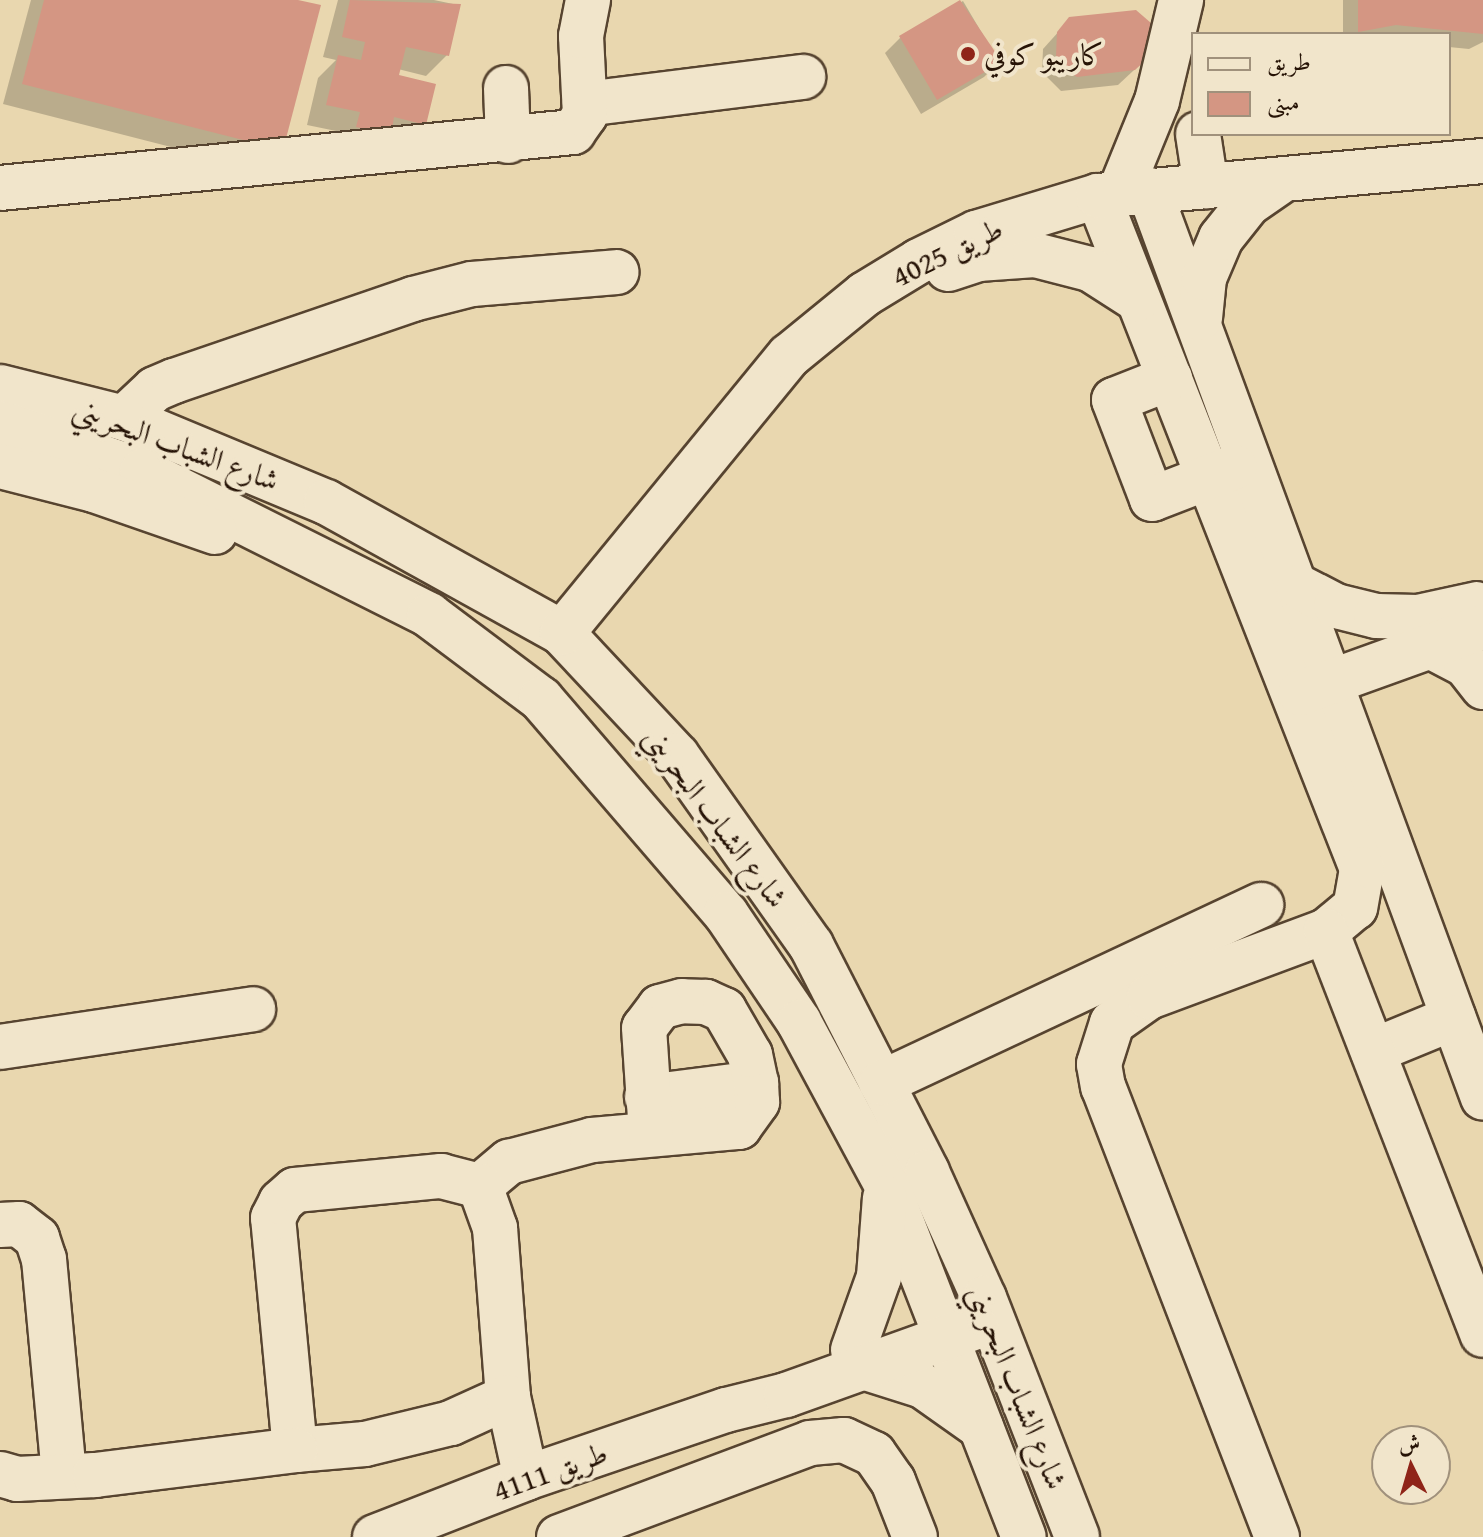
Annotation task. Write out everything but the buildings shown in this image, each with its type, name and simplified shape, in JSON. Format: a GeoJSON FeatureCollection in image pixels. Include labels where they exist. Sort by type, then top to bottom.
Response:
{"type":"FeatureCollection","features":[{"type":"Feature","properties":{"kind":"street"},"geometry":{"type":"LineString","coordinates":[[0,188],[508,141],[573,132],[581,125],[585,104],[581,36],[588,0]]}},
{"type":"Feature","properties":{"kind":"street"},"geometry":{"type":"LineString","coordinates":[[1181,0],[1153,114],[1122,193],[1137,299],[1208,477],[1312,689],[1467,1033],[1483,1098]]}},
{"type":"Feature","properties":{"kind":"street"},"geometry":{"type":"LineString","coordinates":[[1203,32],[1209,0]]}},
{"type":"Feature","properties":{"kind":"street"},"geometry":{"type":"LineString","coordinates":[[585,104],[803,77]]}},
{"type":"Feature","properties":{"kind":"street"},"geometry":{"type":"LineString","coordinates":[[506,88],[508,141]]}},
{"type":"Feature","properties":{"kind":"street"},"geometry":{"type":"LineString","coordinates":[[1198,136],[1206,186]]}},
{"type":"Feature","properties":{"kind":"street","name":"طريق 4025"},"geometry":{"type":"LineString","coordinates":[[562,633],[789,356],[865,294],[976,233],[1122,193],[1483,161]]}},
{"type":"Feature","properties":{"kind":"street"},"geometry":{"type":"LineString","coordinates":[[1199,321],[1204,278],[1221,238],[1248,204],[1284,179]]}},
{"type":"Feature","properties":{"kind":"street"},"geometry":{"type":"LineString","coordinates":[[1122,193],[1199,321],[1299,587],[1312,689],[1362,869],[1355,907],[1326,931],[1129,1007],[1112,1023],[1099,1064],[1277,1537]]}},
{"type":"Feature","properties":{"kind":"street"},"geometry":{"type":"LineString","coordinates":[[865,294],[978,259],[1035,255],[1090,269],[1137,299]]}},
{"type":"Feature","properties":{"kind":"street"},"geometry":{"type":"LineString","coordinates":[[124,418],[155,389],[174,381],[413,299],[472,284],[617,272]]}},
{"type":"Feature","properties":{"kind":"street"},"geometry":{"type":"LineString","coordinates":[[1170,378],[1114,400],[1152,499],[1252,460]]}},
{"type":"Feature","properties":{"kind":"street","name":"شارع الشباب البحريني"},"geometry":{"type":"LineString","coordinates":[[0,387],[124,418],[326,502],[562,633],[677,756],[811,945],[881,1083],[989,1310],[1077,1537]]}},
{"type":"Feature","properties":{"kind":"street","name":"شارع الشباب البحريني"},"geometry":{"type":"LineString","coordinates":[[0,423],[142,471],[263,535],[429,615],[541,699],[726,914],[799,1022],[884,1180],[1024,1537]]}},
{"type":"Feature","properties":{"kind":"street"},"geometry":{"type":"LineString","coordinates":[[0,466],[94,490],[194,527],[227,535],[263,535]]}},
{"type":"Feature","properties":{"kind":"street"},"geometry":{"type":"LineString","coordinates":[[1299,587],[1336,606],[1376,616],[1418,617],[1483,602]]}},
{"type":"Feature","properties":{"kind":"street"},"geometry":{"type":"LineString","coordinates":[[1312,689],[1483,627]]}},
{"type":"Feature","properties":{"kind":"street"},"geometry":{"type":"LineString","coordinates":[[1430,646],[1466,665],[1483,687]]}},
{"type":"Feature","properties":{"kind":"street"},"geometry":{"type":"LineString","coordinates":[[881,1083],[1261,905]]}},
{"type":"Feature","properties":{"kind":"street"},"geometry":{"type":"LineString","coordinates":[[1326,931],[1373,1051],[1469,1259],[1483,1335]]}},
{"type":"Feature","properties":{"kind":"street"},"geometry":{"type":"LineString","coordinates":[[480,1186],[509,1162],[592,1140],[649,1115],[739,1127],[757,1102],[756,1083],[750,1055],[724,1010],[682,1001],[660,1007],[644,1028],[649,1115]]}},
{"type":"Feature","properties":{"kind":"street"},"geometry":{"type":"LineString","coordinates":[[0,1047],[253,1009]]}},
{"type":"Feature","properties":{"kind":"street"},"geometry":{"type":"LineString","coordinates":[[1373,1051],[1467,1033]]}},
{"type":"Feature","properties":{"kind":"street"},"geometry":{"type":"LineString","coordinates":[[295,1450],[273,1218],[281,1202],[295,1190],[441,1176],[480,1186]]}},
{"type":"Feature","properties":{"kind":"street"},"geometry":{"type":"LineString","coordinates":[[884,1180],[879,1277],[858,1358],[923,1386],[981,1427]]}},
{"type":"Feature","properties":{"kind":"street"},"geometry":{"type":"LineString","coordinates":[[480,1186],[495,1228],[508,1397],[526,1478]]}},
{"type":"Feature","properties":{"kind":"street"},"geometry":{"type":"LineString","coordinates":[[0,1225],[19,1224],[37,1238],[44,1259],[64,1476]]}},
{"type":"Feature","properties":{"kind":"street","name":"طريق 4111"},"geometry":{"type":"LineString","coordinates":[[388,1535],[464,1521],[526,1478],[726,1410],[786,1395],[858,1358],[989,1310]]}},
{"type":"Feature","properties":{"kind":"street"},"geometry":{"type":"LineString","coordinates":[[0,1474],[17,1479],[64,1476],[365,1444],[451,1423],[508,1397]]}},
{"type":"Feature","properties":{"kind":"street"},"geometry":{"type":"LineString","coordinates":[[559,1537],[810,1443],[844,1440],[874,1454],[893,1481],[915,1537]]}},
{"type":"Feature","properties":{"kind":"place","name":"كاريبو كوفي"},"geometry":{"type":"Point","coordinates":[968,54]}}]}
